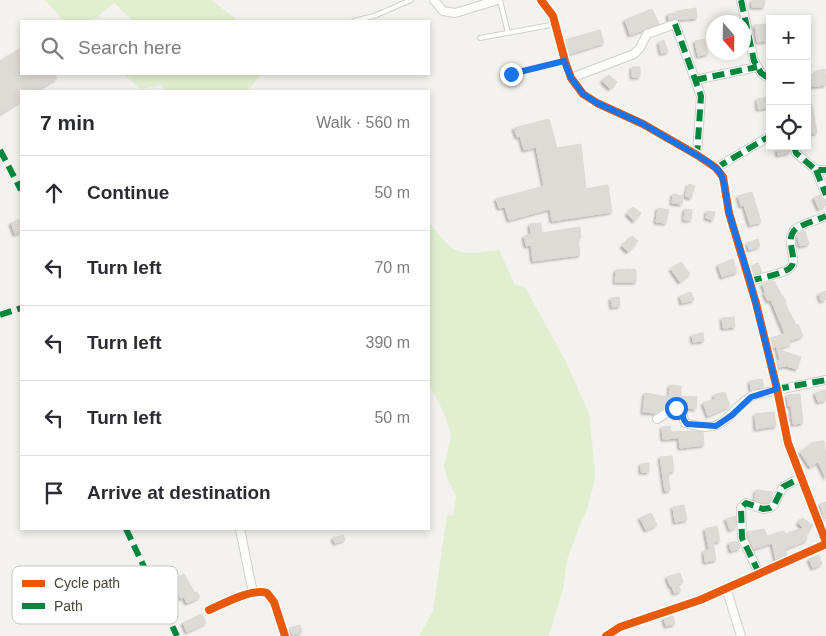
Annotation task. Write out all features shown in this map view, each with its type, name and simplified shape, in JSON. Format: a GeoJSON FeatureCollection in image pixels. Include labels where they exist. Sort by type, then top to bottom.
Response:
{"type":"FeatureCollection","features":[{"type":"Feature","properties":{"kind":"street"},"geometry":{"type":"LineString","coordinates":[[434,0],[443,11],[455,13],[499,0]]}},
{"type":"Feature","properties":{"kind":"street"},"geometry":{"type":"LineString","coordinates":[[542,0],[554,16],[564,61],[571,78],[583,94],[597,103],[643,124],[697,155],[716,168],[723,177],[729,213],[750,281],[777,389],[788,443],[826,543],[700,600],[626,625],[606,636]]}},
{"type":"Feature","properties":{"kind":"street"},"geometry":{"type":"LineString","coordinates":[[741,0],[750,49],[757,68],[766,76]]}},
{"type":"Feature","properties":{"kind":"street"},"geometry":{"type":"LineString","coordinates":[[571,78],[634,54],[640,48],[647,34],[675,24],[701,96],[697,155]]}},
{"type":"Feature","properties":{"kind":"street"},"geometry":{"type":"LineString","coordinates":[[695,80],[757,68]]}},
{"type":"Feature","properties":{"kind":"street"},"geometry":{"type":"LineString","coordinates":[[716,168],[766,138]]}},
{"type":"Feature","properties":{"kind":"street"},"geometry":{"type":"LineString","coordinates":[[795,150],[796,153],[816,170],[826,195]]}},
{"type":"Feature","properties":{"kind":"street"},"geometry":{"type":"LineString","coordinates":[[816,170],[826,170]]}},
{"type":"Feature","properties":{"kind":"street"},"geometry":{"type":"LineString","coordinates":[[750,281],[785,271],[791,267],[794,260],[790,243],[795,230],[826,216]]}},
{"type":"Feature","properties":{"kind":"street"},"geometry":{"type":"LineString","coordinates":[[657,418],[672,409],[678,408],[681,410],[687,424],[716,426],[732,415],[751,397],[777,389],[826,380]]}},
{"type":"Feature","properties":{"kind":"street"},"geometry":{"type":"LineString","coordinates":[[759,573],[742,538],[741,507],[748,503],[763,509],[770,508],[774,505],[782,487],[802,477]]}},
{"type":"Feature","properties":{"kind":"street"},"geometry":{"type":"LineString","coordinates":[[240,530],[253,593]]}},
{"type":"Feature","properties":{"kind":"street"},"geometry":{"type":"LineString","coordinates":[[726,588],[741,636]]}},
{"type":"Feature","properties":{"kind":"street"},"geometry":{"type":"LineString","coordinates":[[209,610],[253,593],[263,592],[270,595],[285,636]]}},
{"type":"Feature","properties":{"kind":"lane"},"geometry":{"type":"LineString","coordinates":[[358,20],[374,16],[411,0]]}},
{"type":"Feature","properties":{"kind":"lane"},"geometry":{"type":"LineString","coordinates":[[499,0],[508,33]]}},
{"type":"Feature","properties":{"kind":"lane"},"geometry":{"type":"LineString","coordinates":[[480,38],[556,24]]}},
{"type":"Feature","properties":{"kind":"lane"},"geometry":{"type":"LineString","coordinates":[[511,74],[564,61]]}},
{"type":"Feature","properties":{"kind":"green space"},"geometry":{"type":"Polygon","coordinates":[[[45,0],[211,0],[238,20],[132,20],[114,3],[93,20],[63,20],[45,0]]]}},
{"type":"Feature","properties":{"kind":"green space"},"geometry":{"type":"Polygon","coordinates":[[[124,75],[260,75],[249,90],[165,90],[161,85],[141,89],[124,75]]]}},
{"type":"Feature","properties":{"kind":"green space"},"geometry":{"type":"Polygon","coordinates":[[[430,224],[452,248],[458,251],[474,253],[499,250],[515,285],[525,287],[565,360],[589,413],[595,472],[594,484],[586,512],[567,560],[563,589],[549,636],[419,636],[433,611],[447,515],[453,516],[456,496],[444,466],[451,437],[442,410],[430,387],[430,224]]]}},
{"type":"Feature","properties":{"kind":"building"},"geometry":{"type":"Polygon","coordinates":[[[752,0],[765,0],[764,7],[752,7],[752,0]]]}},
{"type":"Feature","properties":{"kind":"building"},"geometry":{"type":"Polygon","coordinates":[[[696,8],[697,18],[669,20],[668,14],[696,8]]]}},
{"type":"Feature","properties":{"kind":"building"},"geometry":{"type":"Polygon","coordinates":[[[652,9],[659,24],[630,35],[625,20],[652,9]]]}},
{"type":"Feature","properties":{"kind":"building"},"geometry":{"type":"Polygon","coordinates":[[[766,24],[766,41],[757,42],[755,25],[766,24]]]}},
{"type":"Feature","properties":{"kind":"building"},"geometry":{"type":"Polygon","coordinates":[[[600,30],[604,43],[569,54],[565,40],[600,30]]]}},
{"type":"Feature","properties":{"kind":"building"},"geometry":{"type":"Polygon","coordinates":[[[705,39],[706,54],[698,56],[695,41],[705,39]]]}},
{"type":"Feature","properties":{"kind":"building"},"geometry":{"type":"Polygon","coordinates":[[[664,40],[668,52],[661,53],[659,42],[664,40]]]}},
{"type":"Feature","properties":{"kind":"building"},"geometry":{"type":"Polygon","coordinates":[[[20,49],[20,75],[55,75],[57,78],[38,90],[20,90],[20,102],[0,114],[0,61],[20,49]]]}},
{"type":"Feature","properties":{"kind":"building"},"geometry":{"type":"Polygon","coordinates":[[[632,67],[640,67],[640,77],[632,77],[632,67]]]}},
{"type":"Feature","properties":{"kind":"building"},"geometry":{"type":"Polygon","coordinates":[[[825,69],[826,85],[811,87],[811,75],[816,74],[816,71],[825,69]]]}},
{"type":"Feature","properties":{"kind":"building"},"geometry":{"type":"Polygon","coordinates":[[[609,75],[617,82],[610,89],[602,81],[609,75]]]}},
{"type":"Feature","properties":{"kind":"building"},"geometry":{"type":"Polygon","coordinates":[[[766,98],[766,108],[758,109],[757,99],[766,98]]]}},
{"type":"Feature","properties":{"kind":"building"},"geometry":{"type":"Polygon","coordinates":[[[811,104],[812,104],[817,133],[811,133],[811,104]]]}},
{"type":"Feature","properties":{"kind":"building"},"geometry":{"type":"Polygon","coordinates":[[[549,119],[557,148],[581,144],[586,189],[608,185],[612,212],[552,221],[550,209],[509,220],[505,207],[499,208],[496,199],[544,186],[536,147],[524,150],[520,136],[517,137],[514,128],[549,119]]]}},
{"type":"Feature","properties":{"kind":"building"},"geometry":{"type":"Polygon","coordinates":[[[777,150],[790,150],[790,152],[778,155],[777,150]]]}},
{"type":"Feature","properties":{"kind":"building"},"geometry":{"type":"Polygon","coordinates":[[[689,184],[695,186],[691,198],[685,196],[689,184]]]}},
{"type":"Feature","properties":{"kind":"building"},"geometry":{"type":"Polygon","coordinates":[[[752,192],[761,222],[750,225],[744,205],[741,206],[738,196],[752,192]]]}},
{"type":"Feature","properties":{"kind":"building"},"geometry":{"type":"Polygon","coordinates":[[[673,194],[683,196],[682,204],[672,203],[673,194]]]}},
{"type":"Feature","properties":{"kind":"building"},"geometry":{"type":"Polygon","coordinates":[[[820,195],[826,201],[826,205],[819,209],[814,198],[820,195]]]}},
{"type":"Feature","properties":{"kind":"building"},"geometry":{"type":"Polygon","coordinates":[[[633,207],[641,213],[634,221],[627,214],[633,207]]]}},
{"type":"Feature","properties":{"kind":"building"},"geometry":{"type":"Polygon","coordinates":[[[658,208],[669,210],[666,223],[656,222],[658,208]]]}},
{"type":"Feature","properties":{"kind":"building"},"geometry":{"type":"Polygon","coordinates":[[[685,209],[692,210],[691,220],[684,220],[685,209]]]}},
{"type":"Feature","properties":{"kind":"building"},"geometry":{"type":"Polygon","coordinates":[[[707,211],[715,212],[713,220],[706,218],[707,211]]]}},
{"type":"Feature","properties":{"kind":"building"},"geometry":{"type":"Polygon","coordinates":[[[20,219],[20,232],[15,234],[11,223],[20,219]]]}},
{"type":"Feature","properties":{"kind":"building"},"geometry":{"type":"Polygon","coordinates":[[[541,223],[542,233],[580,227],[581,238],[578,238],[580,255],[533,261],[531,245],[526,246],[524,236],[531,235],[530,224],[541,223]]]}},
{"type":"Feature","properties":{"kind":"building"},"geometry":{"type":"Polygon","coordinates":[[[805,231],[809,244],[800,246],[797,236],[805,231]]]}},
{"type":"Feature","properties":{"kind":"building"},"geometry":{"type":"Polygon","coordinates":[[[632,236],[638,241],[628,252],[622,246],[632,236]]]}},
{"type":"Feature","properties":{"kind":"building"},"geometry":{"type":"Polygon","coordinates":[[[758,239],[760,246],[749,250],[747,243],[758,239]]]}},
{"type":"Feature","properties":{"kind":"building"},"geometry":{"type":"Polygon","coordinates":[[[733,259],[737,272],[722,277],[718,265],[733,259]]]}},
{"type":"Feature","properties":{"kind":"building"},"geometry":{"type":"Polygon","coordinates":[[[681,262],[690,274],[680,282],[671,269],[681,262]]]}},
{"type":"Feature","properties":{"kind":"building"},"geometry":{"type":"Polygon","coordinates":[[[758,263],[762,272],[753,274],[751,266],[758,263]]]}},
{"type":"Feature","properties":{"kind":"building"},"geometry":{"type":"Polygon","coordinates":[[[616,270],[636,270],[636,282],[615,282],[616,270]]]}},
{"type":"Feature","properties":{"kind":"building"},"geometry":{"type":"Polygon","coordinates":[[[774,281],[803,336],[790,341],[791,344],[777,349],[777,346],[773,348],[770,338],[785,334],[771,300],[768,301],[764,293],[766,293],[762,284],[774,281]]]}},
{"type":"Feature","properties":{"kind":"building"},"geometry":{"type":"Polygon","coordinates":[[[826,291],[826,299],[821,301],[819,294],[826,291]]]}},
{"type":"Feature","properties":{"kind":"building"},"geometry":{"type":"Polygon","coordinates":[[[691,292],[694,300],[682,303],[680,296],[691,292]]]}},
{"type":"Feature","properties":{"kind":"building"},"geometry":{"type":"Polygon","coordinates":[[[619,297],[620,306],[612,307],[611,298],[619,297]]]}},
{"type":"Feature","properties":{"kind":"building"},"geometry":{"type":"Polygon","coordinates":[[[734,317],[735,327],[723,328],[722,318],[734,317]]]}},
{"type":"Feature","properties":{"kind":"building"},"geometry":{"type":"Polygon","coordinates":[[[703,333],[704,341],[693,342],[692,335],[703,333]]]}},
{"type":"Feature","properties":{"kind":"building"},"geometry":{"type":"Polygon","coordinates":[[[777,349],[801,357],[797,369],[786,366],[778,367],[776,361],[780,360],[777,349]]]}},
{"type":"Feature","properties":{"kind":"building"},"geometry":{"type":"Polygon","coordinates":[[[762,379],[764,387],[751,390],[750,381],[762,379]]]}},
{"type":"Feature","properties":{"kind":"building"},"geometry":{"type":"Polygon","coordinates":[[[670,385],[681,386],[681,396],[697,397],[696,409],[686,408],[679,404],[664,404],[663,408],[656,413],[643,412],[645,393],[669,397],[670,385]]]}},
{"type":"Feature","properties":{"kind":"building"},"geometry":{"type":"Polygon","coordinates":[[[826,390],[826,400],[818,402],[815,393],[826,390]]]}},
{"type":"Feature","properties":{"kind":"building"},"geometry":{"type":"Polygon","coordinates":[[[725,392],[730,406],[708,416],[703,403],[715,399],[714,395],[725,392]]]}},
{"type":"Feature","properties":{"kind":"building"},"geometry":{"type":"Polygon","coordinates":[[[800,394],[803,423],[793,424],[791,406],[788,406],[787,395],[800,394]]]}},
{"type":"Feature","properties":{"kind":"building"},"geometry":{"type":"Polygon","coordinates":[[[774,412],[776,426],[756,429],[755,414],[774,412]]]}},
{"type":"Feature","properties":{"kind":"building"},"geometry":{"type":"Polygon","coordinates":[[[670,426],[671,432],[703,432],[704,445],[680,448],[679,438],[663,439],[662,427],[670,426]]]}},
{"type":"Feature","properties":{"kind":"building"},"geometry":{"type":"Polygon","coordinates":[[[824,441],[826,478],[818,462],[810,467],[800,452],[814,442],[824,441]]]}},
{"type":"Feature","properties":{"kind":"building"},"geometry":{"type":"Polygon","coordinates":[[[672,456],[674,471],[668,472],[670,490],[665,491],[660,457],[672,456]]]}},
{"type":"Feature","properties":{"kind":"building"},"geometry":{"type":"Polygon","coordinates":[[[649,463],[649,472],[641,472],[641,464],[649,463]]]}},
{"type":"Feature","properties":{"kind":"building"},"geometry":{"type":"Polygon","coordinates":[[[756,490],[773,492],[770,501],[764,503],[755,500],[756,490]]]}},
{"type":"Feature","properties":{"kind":"building"},"geometry":{"type":"Polygon","coordinates":[[[826,502],[826,519],[824,519],[820,504],[826,502]]]}},
{"type":"Feature","properties":{"kind":"building"},"geometry":{"type":"Polygon","coordinates":[[[684,505],[687,520],[675,522],[673,507],[684,505]]]}},
{"type":"Feature","properties":{"kind":"building"},"geometry":{"type":"Polygon","coordinates":[[[651,513],[657,525],[646,530],[640,518],[651,513]]]}},
{"type":"Feature","properties":{"kind":"building"},"geometry":{"type":"Polygon","coordinates":[[[736,516],[736,527],[730,530],[726,519],[736,516]]]}},
{"type":"Feature","properties":{"kind":"building"},"geometry":{"type":"Polygon","coordinates":[[[802,518],[813,525],[806,536],[807,540],[785,549],[787,555],[776,560],[772,543],[754,549],[748,537],[747,532],[764,529],[767,536],[784,531],[785,534],[803,528],[798,523],[802,518]]]}},
{"type":"Feature","properties":{"kind":"building"},"geometry":{"type":"Polygon","coordinates":[[[717,526],[720,541],[713,542],[716,560],[705,562],[704,551],[709,550],[705,529],[717,526]]]}},
{"type":"Feature","properties":{"kind":"building"},"geometry":{"type":"Polygon","coordinates":[[[343,535],[345,540],[335,543],[333,538],[343,535]]]}},
{"type":"Feature","properties":{"kind":"building"},"geometry":{"type":"Polygon","coordinates":[[[737,541],[740,548],[731,551],[729,543],[737,541]]]}},
{"type":"Feature","properties":{"kind":"building"},"geometry":{"type":"Polygon","coordinates":[[[819,555],[822,564],[813,568],[809,559],[819,555]]]}},
{"type":"Feature","properties":{"kind":"building"},"geometry":{"type":"Polygon","coordinates":[[[680,573],[683,582],[678,584],[681,591],[674,593],[667,577],[680,573]]]}},
{"type":"Feature","properties":{"kind":"building"},"geometry":{"type":"Polygon","coordinates":[[[184,574],[195,593],[197,592],[200,597],[187,603],[184,597],[181,599],[178,593],[178,578],[184,574]]]}},
{"type":"Feature","properties":{"kind":"building"},"geometry":{"type":"Polygon","coordinates":[[[202,614],[206,623],[187,632],[183,623],[202,614]]]}},
{"type":"Feature","properties":{"kind":"building"},"geometry":{"type":"Polygon","coordinates":[[[673,616],[675,624],[666,626],[664,618],[673,616]]]}},
{"type":"Feature","properties":{"kind":"building"},"geometry":{"type":"Polygon","coordinates":[[[300,625],[302,632],[292,635],[290,628],[300,625]]]}},
{"type":"Feature","properties":{"kind":"marked path"},"geometry":{"type":"LineString","coordinates":[[741,0],[754,61],[761,73],[766,76]]}},
{"type":"Feature","properties":{"kind":"marked path"},"geometry":{"type":"LineString","coordinates":[[675,24],[701,96],[697,155]]}},
{"type":"Feature","properties":{"kind":"marked path"},"geometry":{"type":"LineString","coordinates":[[695,80],[757,67]]}},
{"type":"Feature","properties":{"kind":"marked path"},"geometry":{"type":"LineString","coordinates":[[716,168],[766,138]]}},
{"type":"Feature","properties":{"kind":"marked path"},"geometry":{"type":"LineString","coordinates":[[0,150],[20,188]]}},
{"type":"Feature","properties":{"kind":"marked path"},"geometry":{"type":"LineString","coordinates":[[795,150],[796,153],[816,170],[826,170]]}},
{"type":"Feature","properties":{"kind":"marked path"},"geometry":{"type":"LineString","coordinates":[[816,170],[826,195]]}},
{"type":"Feature","properties":{"kind":"marked path"},"geometry":{"type":"LineString","coordinates":[[750,281],[777,274],[790,268],[793,264],[791,243],[793,233],[800,226],[826,216]]}},
{"type":"Feature","properties":{"kind":"marked path"},"geometry":{"type":"LineString","coordinates":[[0,315],[20,308]]}},
{"type":"Feature","properties":{"kind":"marked path"},"geometry":{"type":"LineString","coordinates":[[777,389],[826,380]]}},
{"type":"Feature","properties":{"kind":"marked path"},"geometry":{"type":"LineString","coordinates":[[759,573],[742,538],[741,508],[746,503],[763,509],[770,508],[774,505],[783,487],[802,477]]}},
{"type":"Feature","properties":{"kind":"marked path"},"geometry":{"type":"LineString","coordinates":[[126,530],[144,566]]}},
{"type":"Feature","properties":{"kind":"marked path"},"geometry":{"type":"LineString","coordinates":[[171,624],[177,636]]}},
{"type":"Feature","properties":{"kind":"cycle path"},"geometry":{"type":"LineString","coordinates":[[541,0],[553,16],[571,78],[583,94],[597,103],[643,124],[697,155],[716,168],[723,177],[729,213],[756,303],[788,443],[826,542]]}},
{"type":"Feature","properties":{"kind":"cycle path"},"geometry":{"type":"LineString","coordinates":[[606,636],[620,627],[700,600],[826,544]]}},
{"type":"Feature","properties":{"kind":"cycle path"},"geometry":{"type":"LineString","coordinates":[[209,610],[246,595],[261,592],[267,593],[274,602],[285,636]]}},
{"type":"Feature","properties":{"kind":"route"},"geometry":{"type":"LineString","coordinates":[[511,74],[564,61],[571,78],[583,94],[597,103],[643,124],[697,155],[716,168],[723,177],[729,213],[750,281],[777,389],[754,395],[745,401],[732,415],[716,426],[687,424],[681,410],[676,408]]}}]}
